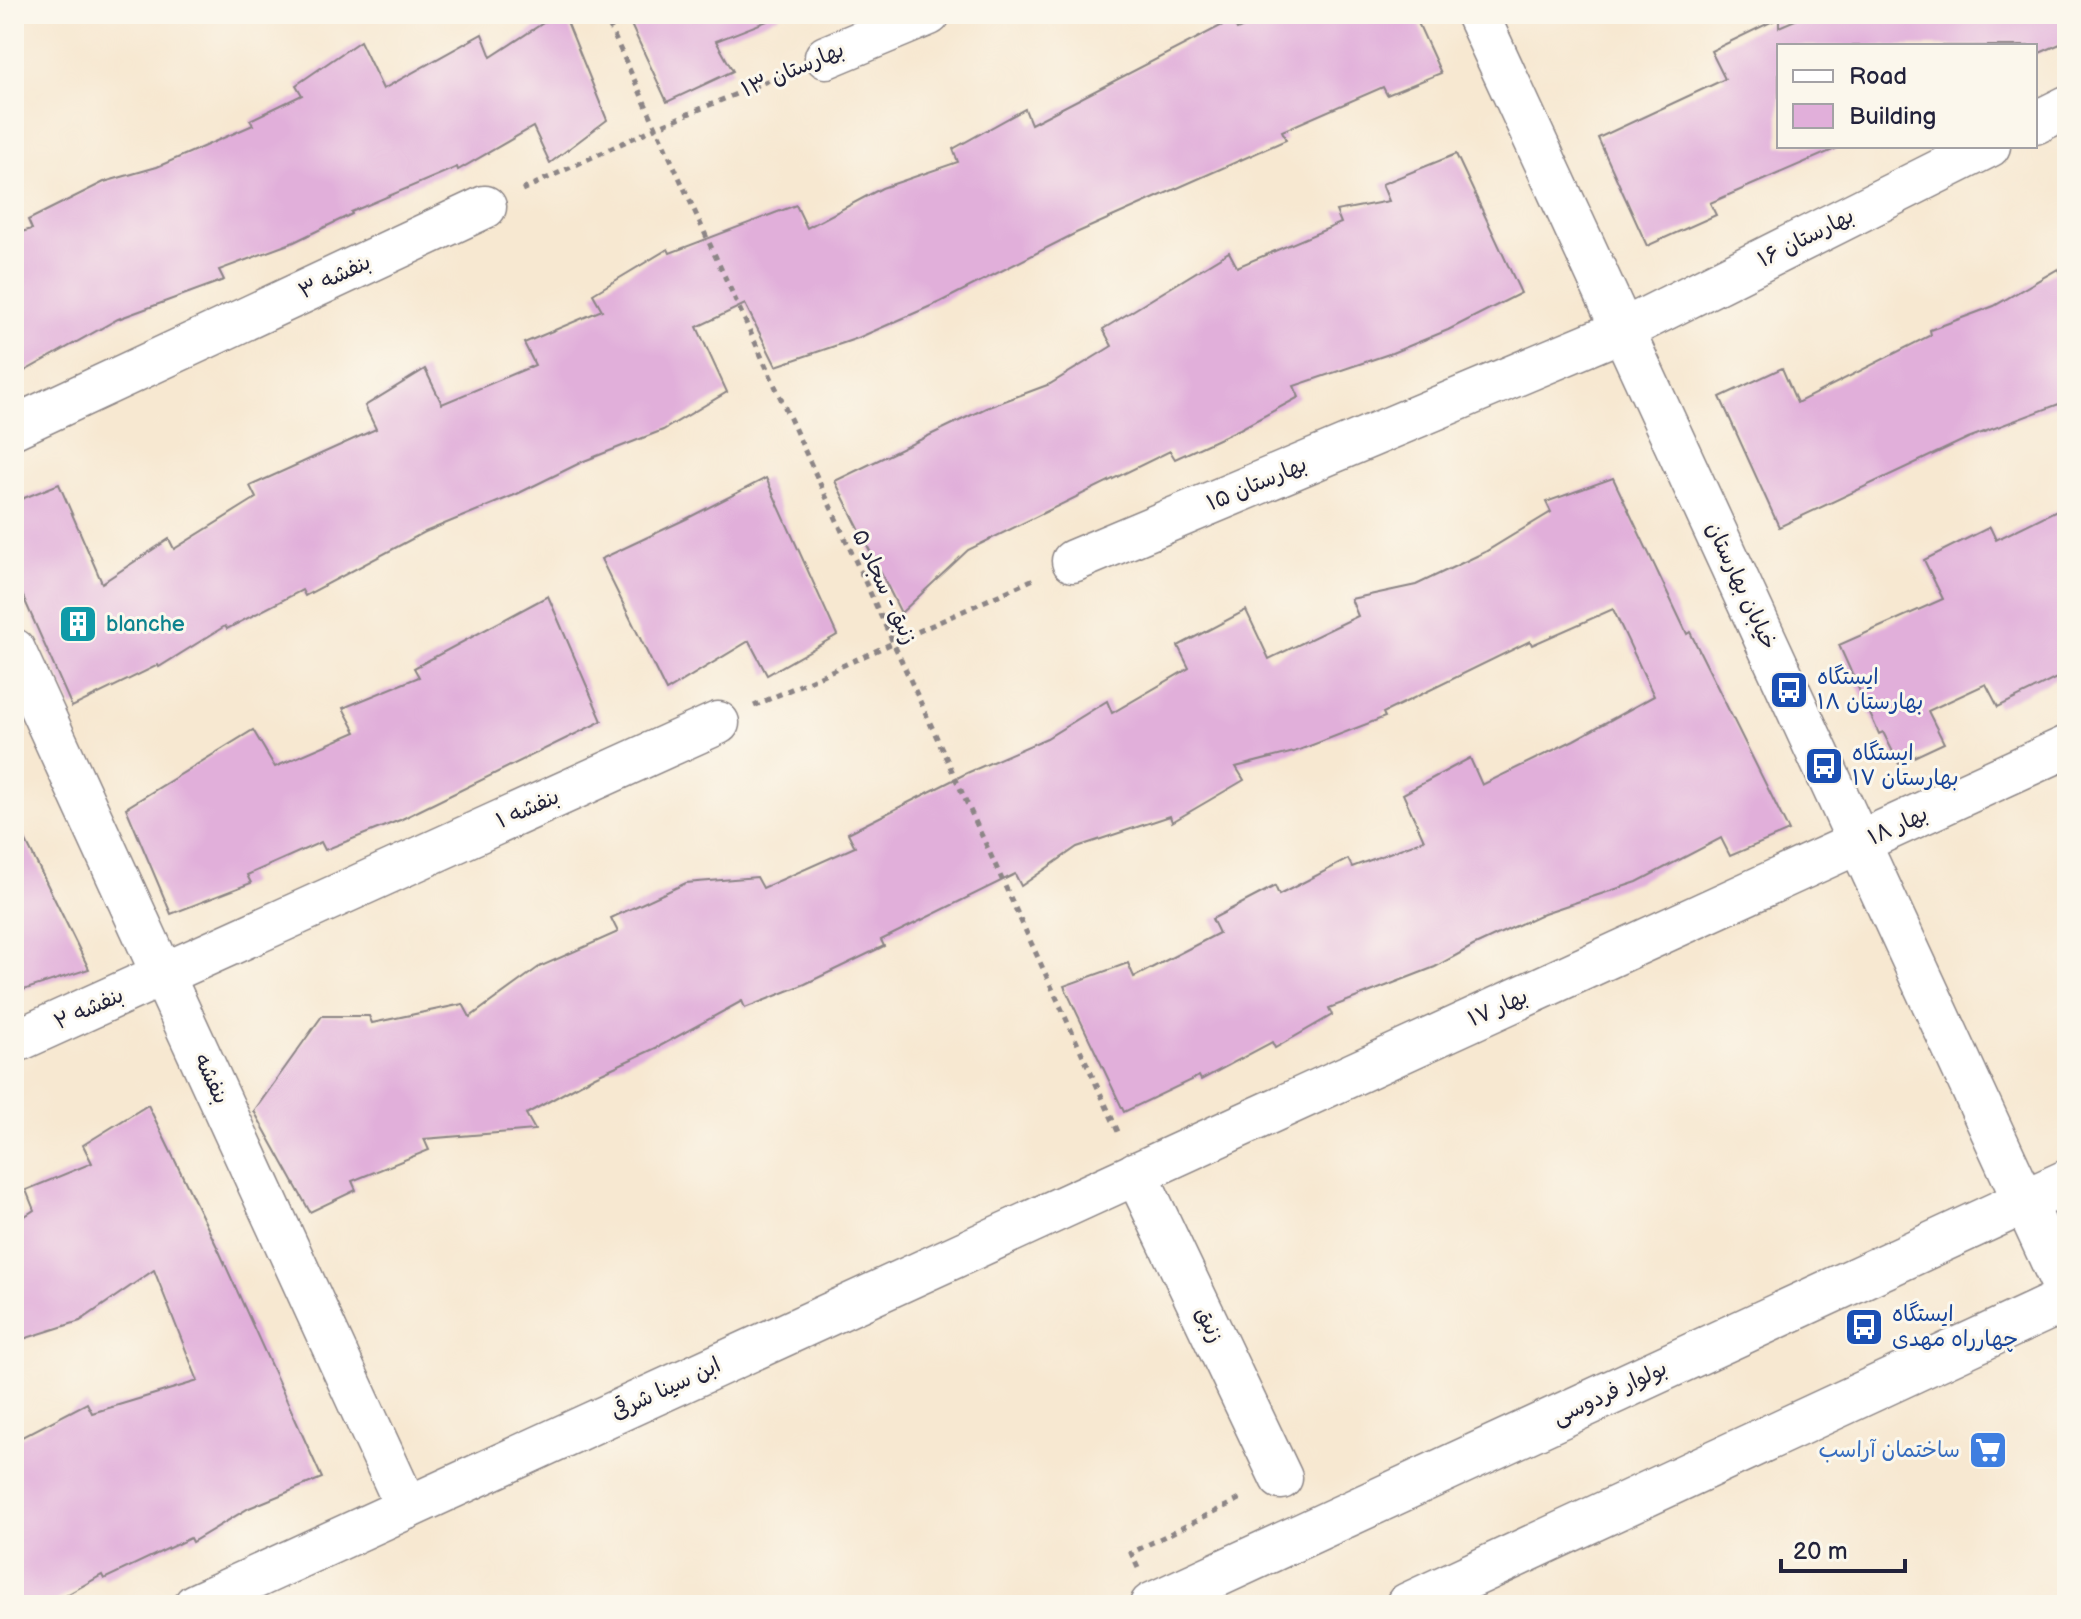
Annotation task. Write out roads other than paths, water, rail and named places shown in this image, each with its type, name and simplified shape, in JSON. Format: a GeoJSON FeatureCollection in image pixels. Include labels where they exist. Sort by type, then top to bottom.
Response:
{"type":"FeatureCollection","features":[{"type":"Feature","properties":{"kind":"main road","name":"بولوار فردوسی"},"geometry":{"type":"LineString","coordinates":[[1152,1605],[2067,1182]]}},
{"type":"Feature","properties":{"kind":"main road"},"geometry":{"type":"LineString","coordinates":[[1408,1605],[2067,1297]]}},
{"type":"Feature","properties":{"kind":"street","name":"بهارستان ۱۳"},"geometry":{"type":"LineString","coordinates":[[826,57],[929,14]]}},
{"type":"Feature","properties":{"kind":"street","name":"خیابان بهارستان"},"geometry":{"type":"LineString","coordinates":[[1477,14],[2067,1297]]}},
{"type":"Feature","properties":{"kind":"street"},"geometry":{"type":"LineString","coordinates":[[2037,122],[2067,107]]}},
{"type":"Feature","properties":{"kind":"street","name":"بهارستان ۱۶"},"geometry":{"type":"LineString","coordinates":[[1623,330],[1985,148]]}},
{"type":"Feature","properties":{"kind":"street","name":"بنفشه ۳"},"geometry":{"type":"LineString","coordinates":[[14,427],[485,207]]}},
{"type":"Feature","properties":{"kind":"street","name":"بهارستان ۱۵"},"geometry":{"type":"LineString","coordinates":[[1073,561],[1623,330]]}},
{"type":"Feature","properties":{"kind":"street","name":"بنفشه"},"geometry":{"type":"LineString","coordinates":[[14,650],[407,1508]]}},
{"type":"Feature","properties":{"kind":"street","name":"بنفشه ۱"},"geometry":{"type":"LineString","coordinates":[[163,975],[718,723]]}},
{"type":"Feature","properties":{"kind":"street","name":"بهار ۱۸"},"geometry":{"type":"LineString","coordinates":[[1859,844],[2067,747]]}},
{"type":"Feature","properties":{"kind":"street","name":"بهار ۱۷"},"geometry":{"type":"LineString","coordinates":[[1136,1173],[1859,844]]}},
{"type":"Feature","properties":{"kind":"street","name":"بنفشه ۲"},"geometry":{"type":"LineString","coordinates":[[14,1042],[163,975]]}},
{"type":"Feature","properties":{"kind":"street","name":"زنبق"},"geometry":{"type":"LineString","coordinates":[[1136,1173],[1281,1478]]}},
{"type":"Feature","properties":{"kind":"street","name":"ابن سینا شرقی"},"geometry":{"type":"LineString","coordinates":[[195,1605],[1136,1173]]}},
{"type":"Feature","properties":{"kind":"place","name":"blanche"},"geometry":{"type":"Point","coordinates":[78,624]}},
{"type":"Feature","properties":{"kind":"place","name":"ایستگاه بهارستان ۱۸"},"geometry":{"type":"Point","coordinates":[1789,690]}},
{"type":"Feature","properties":{"kind":"place","name":"ایستگاه بهارستان ۱۷"},"geometry":{"type":"Point","coordinates":[1824,766]}},
{"type":"Feature","properties":{"kind":"place","name":"ایستگاه چهارراه مهدی"},"geometry":{"type":"Point","coordinates":[1864,1327]}},
{"type":"Feature","properties":{"kind":"place","name":"ساختمان آراسب"},"geometry":{"type":"Point","coordinates":[1988,1450]}}]}
